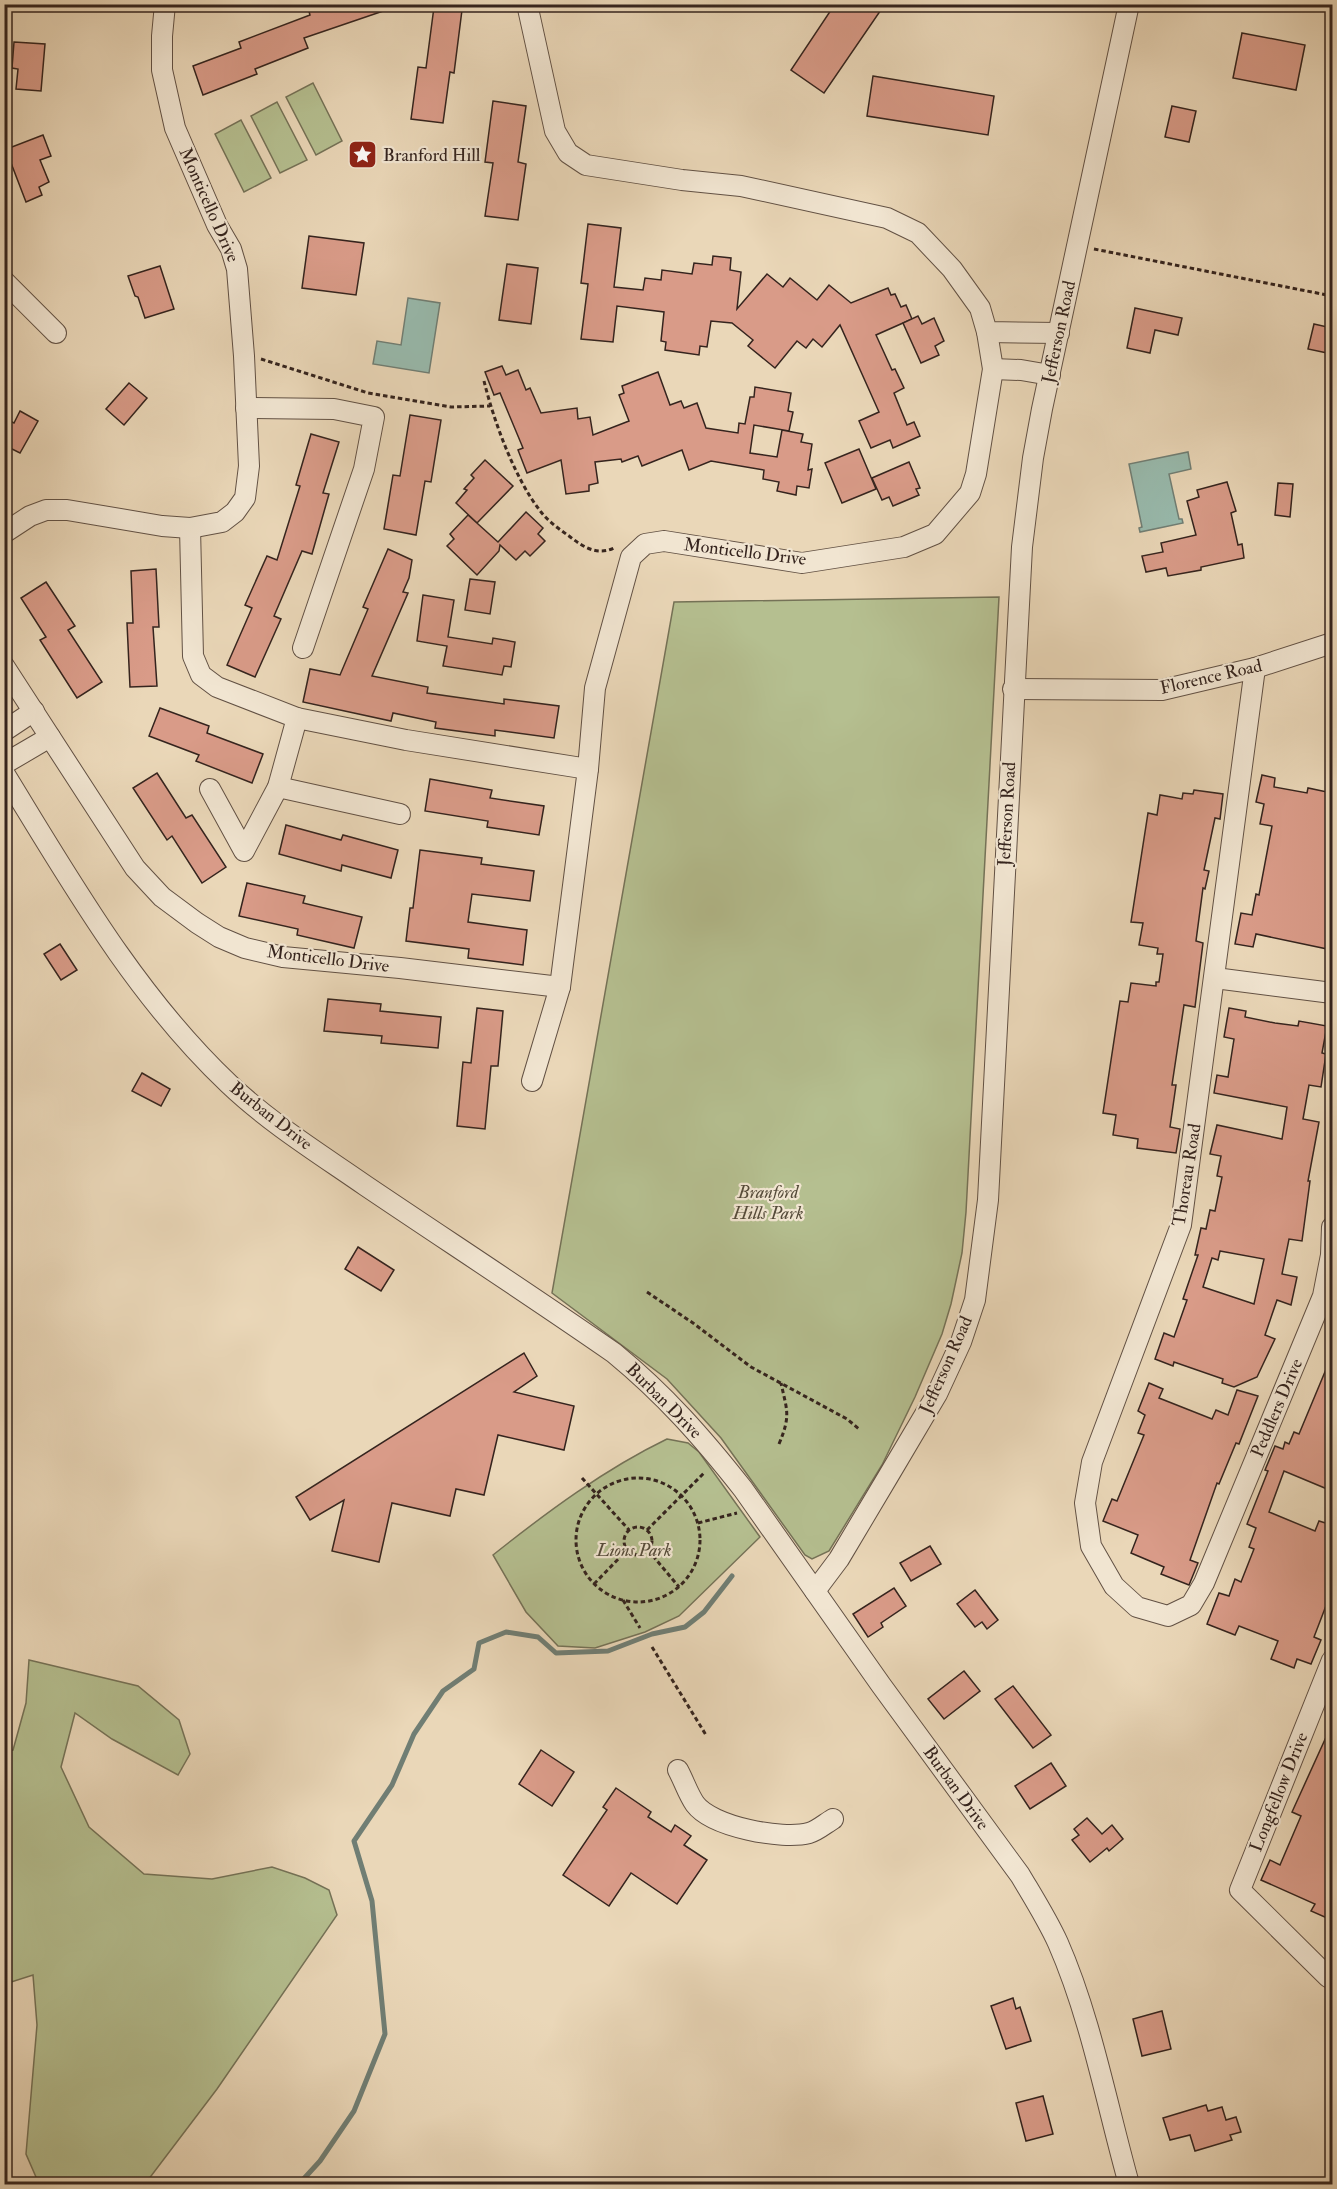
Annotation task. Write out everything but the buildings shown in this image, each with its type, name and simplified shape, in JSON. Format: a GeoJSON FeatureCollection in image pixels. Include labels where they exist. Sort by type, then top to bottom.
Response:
{"type":"FeatureCollection","features":[{"type":"Feature","properties":{"kind":"street","name":"Monticello Drive"},"geometry":{"type":"LineString","coordinates":[[4,533],[30,516],[46,510],[67,510],[162,526],[190,528],[222,522],[235,512],[245,498],[249,466],[237,269],[231,249],[217,225],[175,128],[162,70],[165,4]]}},
{"type":"Feature","properties":{"kind":"street","name":"Monticello Drive"},"geometry":{"type":"LineString","coordinates":[[527,4],[555,131],[568,153],[586,165],[682,180],[741,186],[887,218],[918,233],[952,269],[980,308],[987,332],[993,369],[976,474],[970,493],[935,534],[904,547],[802,563],[664,541],[645,544],[631,557],[595,688],[588,769],[560,987],[532,1081]]}},
{"type":"Feature","properties":{"kind":"street","name":"Jefferson Road"},"geometry":{"type":"LineString","coordinates":[[815,1591],[856,1532],[937,1394],[961,1342],[975,1300],[988,1200],[1022,547],[1033,458],[1129,4]]}},
{"type":"Feature","properties":{"kind":"street"},"geometry":{"type":"LineString","coordinates":[[4,281],[56,333]]}},
{"type":"Feature","properties":{"kind":"street"},"geometry":{"type":"LineString","coordinates":[[987,332],[1059,333]]}},
{"type":"Feature","properties":{"kind":"street"},"geometry":{"type":"LineString","coordinates":[[993,369],[1021,370],[1050,375]]}},
{"type":"Feature","properties":{"kind":"street"},"geometry":{"type":"LineString","coordinates":[[246,408],[334,409],[374,417],[364,469],[303,648]]}},
{"type":"Feature","properties":{"kind":"street"},"geometry":{"type":"LineString","coordinates":[[190,528],[194,656],[201,675],[217,687],[297,718],[406,740],[588,769]]}},
{"type":"Feature","properties":{"kind":"street","name":"Florence Road"},"geometry":{"type":"LineString","coordinates":[[1014,689],[1162,690],[1255,668],[1332,643]]}},
{"type":"Feature","properties":{"kind":"street","name":"Monticello Drive"},"geometry":{"type":"LineString","coordinates":[[4,666],[135,867],[162,897],[219,937],[245,948],[283,957],[560,987]]}},
{"type":"Feature","properties":{"kind":"street","name":"Thoreau Road"},"geometry":{"type":"LineString","coordinates":[[1204,1583],[1191,1605],[1168,1616],[1137,1607],[1114,1586],[1091,1546],[1085,1503],[1092,1462],[1181,1224],[1255,668]]}},
{"type":"Feature","properties":{"kind":"street"},"geometry":{"type":"LineString","coordinates":[[4,731],[34,711]]}},
{"type":"Feature","properties":{"kind":"street"},"geometry":{"type":"LineString","coordinates":[[210,789],[244,850],[278,787],[297,718]]}},
{"type":"Feature","properties":{"kind":"street"},"geometry":{"type":"LineString","coordinates":[[4,764],[50,737]]}},
{"type":"Feature","properties":{"kind":"street","name":"Burban Drive"},"geometry":{"type":"LineString","coordinates":[[4,773],[116,952],[153,1001],[230,1085],[284,1129],[331,1162],[614,1353],[679,1411],[720,1460],[1020,1875],[1040,1908],[1058,1942],[1072,1980],[1129,2184]]}},
{"type":"Feature","properties":{"kind":"street"},"geometry":{"type":"LineString","coordinates":[[278,787],[400,814]]}},
{"type":"Feature","properties":{"kind":"street"},"geometry":{"type":"LineString","coordinates":[[1215,978],[1332,993]]}},
{"type":"Feature","properties":{"kind":"street","name":"Peddlers Drive"},"geometry":{"type":"LineString","coordinates":[[1204,1583],[1328,1297],[1332,1227]]}},
{"type":"Feature","properties":{"kind":"street","name":"Longfellow Drive"},"geometry":{"type":"LineString","coordinates":[[1331,1975],[1240,1890],[1332,1660]]}},
{"type":"Feature","properties":{"kind":"street"},"geometry":{"type":"LineString","coordinates":[[678,1770],[696,1805],[719,1820],[746,1829],[773,1835],[810,1833],[833,1819]]}},
{"type":"Feature","properties":{"kind":"path"},"geometry":{"type":"LineString","coordinates":[[1077,246],[1332,296]]}},
{"type":"Feature","properties":{"kind":"path"},"geometry":{"type":"LineString","coordinates":[[244,356],[324,378],[353,390],[451,408],[490,406]]}},
{"type":"Feature","properties":{"kind":"path"},"geometry":{"type":"LineString","coordinates":[[484,381],[490,406],[526,492],[542,513],[556,528],[582,546],[594,551],[606,552],[620,545]]}},
{"type":"Feature","properties":{"kind":"path"},"geometry":{"type":"LineString","coordinates":[[647,1292],[751,1367],[847,1419],[860,1429]]}},
{"type":"Feature","properties":{"kind":"path"},"geometry":{"type":"LineString","coordinates":[[779,1444],[787,1421],[788,1409],[781,1383]]}},
{"type":"Feature","properties":{"kind":"path"},"geometry":{"type":"LineString","coordinates":[[647,1530],[720,1460]]}},
{"type":"Feature","properties":{"kind":"path"},"geometry":{"type":"LineString","coordinates":[[582,1478],[629,1530]]}},
{"type":"Feature","properties":{"kind":"path"},"geometry":{"type":"LineString","coordinates":[[646,1478],[659,1482],[681,1496],[698,1523],[700,1535],[698,1557],[679,1587],[656,1600],[643,1602],[623,1600],[604,1593],[594,1584],[580,1563],[575,1538],[581,1514],[596,1493],[619,1480],[646,1478]]}},
{"type":"Feature","properties":{"kind":"path"},"geometry":{"type":"LineString","coordinates":[[698,1523],[756,1508]]}},
{"type":"Feature","properties":{"kind":"path"},"geometry":{"type":"LineString","coordinates":[[641,1527],[647,1530],[652,1540],[648,1550],[637,1555],[627,1550],[624,1543],[629,1530],[641,1527]]}},
{"type":"Feature","properties":{"kind":"path"},"geometry":{"type":"LineString","coordinates":[[594,1584],[627,1550]]}},
{"type":"Feature","properties":{"kind":"path"},"geometry":{"type":"LineString","coordinates":[[648,1550],[679,1587]]}},
{"type":"Feature","properties":{"kind":"path"},"geometry":{"type":"LineString","coordinates":[[623,1600],[640,1628]]}},
{"type":"Feature","properties":{"kind":"path"},"geometry":{"type":"LineString","coordinates":[[652,1647],[706,1735]]}},
{"type":"Feature","properties":{"kind":"green space"},"geometry":{"type":"Polygon","coordinates":[[[313,83],[342,141],[316,155],[286,97],[313,83]]]}},
{"type":"Feature","properties":{"kind":"green space"},"geometry":{"type":"Polygon","coordinates":[[[277,102],[307,160],[280,173],[251,116],[277,102]]]}},
{"type":"Feature","properties":{"kind":"green space"},"geometry":{"type":"Polygon","coordinates":[[[241,120],[271,178],[244,192],[215,134],[241,120]]]}},
{"type":"Feature","properties":{"kind":"green space","name":"Branford Hills Park"},"geometry":{"type":"Polygon","coordinates":[[[999,597],[962,1253],[942,1334],[882,1465],[829,1551],[812,1559],[805,1555],[721,1438],[667,1379],[552,1293],[674,602],[999,597]]]}},
{"type":"Feature","properties":{"kind":"green space","name":"Lions Park"},"geometry":{"type":"Polygon","coordinates":[[[667,1439],[688,1443],[699,1452],[760,1537],[679,1616],[645,1632],[595,1648],[558,1646],[526,1612],[493,1555],[577,1492],[667,1439]]]}},
{"type":"Feature","properties":{"kind":"green space"},"geometry":{"type":"Polygon","coordinates":[[[29,1660],[138,1686],[179,1720],[190,1754],[178,1775],[112,1739],[75,1713],[61,1767],[89,1827],[144,1874],[212,1879],[272,1867],[305,1878],[329,1890],[337,1915],[217,2089],[145,2184],[44,2184],[36,2177],[26,2154],[37,2025],[33,1975],[5,1984],[4,1752],[13,1750],[26,1703],[29,1660]]]}},
{"type":"Feature","properties":{"kind":"shaded area"},"geometry":{"type":"Polygon","coordinates":[[[408,298],[440,303],[429,373],[373,364],[377,341],[401,345],[408,298]]]}},
{"type":"Feature","properties":{"kind":"shaded area"},"geometry":{"type":"Polygon","coordinates":[[[1188,452],[1191,469],[1169,474],[1179,519],[1182,519],[1183,523],[1140,532],[1139,528],[1142,527],[1129,464],[1188,452]]]}},
{"type":"Feature","properties":{"kind":"waterway"},"geometry":{"type":"LineString","coordinates":[[299,2184],[320,2161],[354,2111],[385,2034],[372,1901],[354,1841],[392,1785],[414,1734],[443,1691],[474,1669],[479,1643],[506,1632],[538,1637],[556,1653],[608,1651],[652,1634],[685,1627],[704,1612],[732,1576]]}},
{"type":"Feature","properties":{"kind":"place","name":"Branford Hill"},"geometry":{"type":"Point","coordinates":[362,155]}}]}
